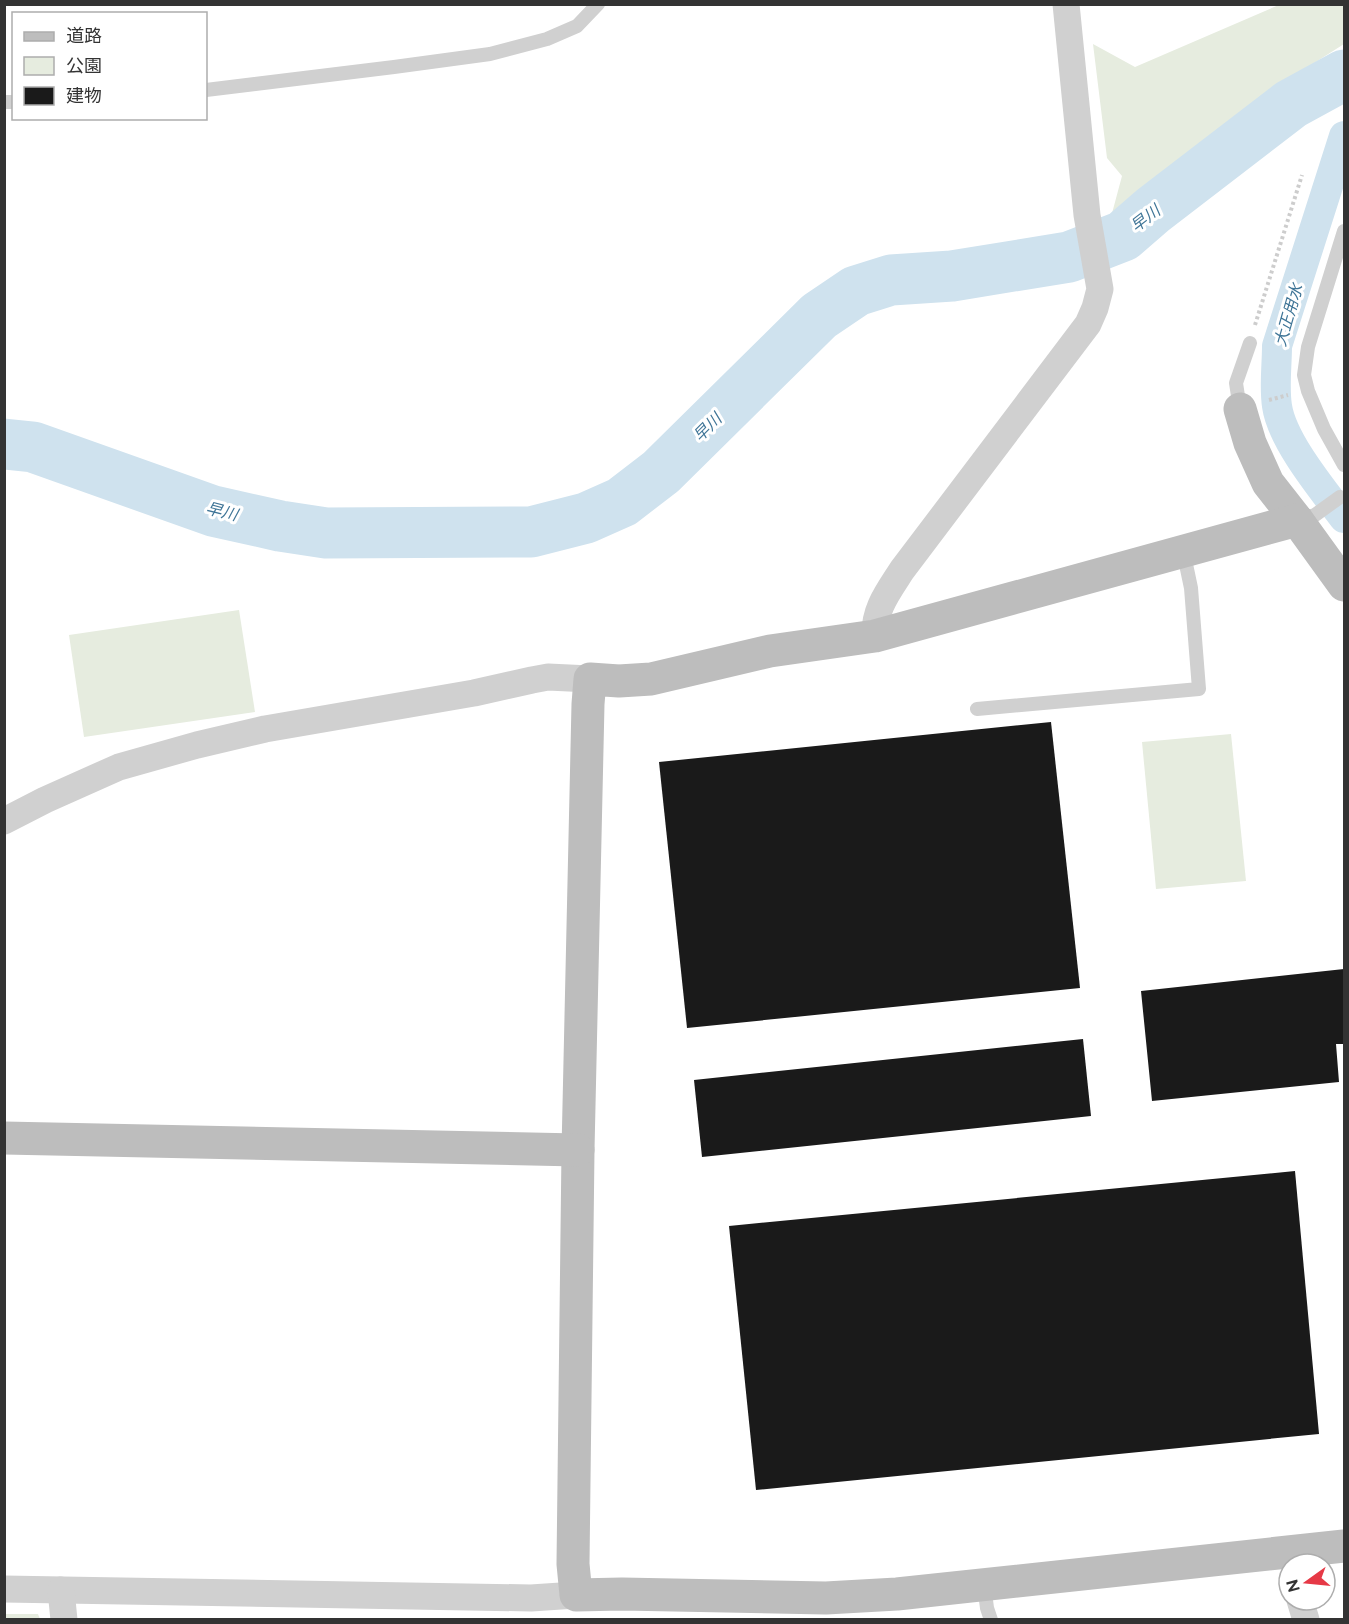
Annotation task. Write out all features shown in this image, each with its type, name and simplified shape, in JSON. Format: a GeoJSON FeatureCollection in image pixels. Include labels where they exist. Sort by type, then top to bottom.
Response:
{"type":"FeatureCollection","features":[{"type":"Feature","properties":{"kind":"street"},"geometry":{"type":"LineString","coordinates":[[875,636],[874,621],[883,600],[902,570],[1088,324],[1095,308],[1100,289],[1087,215],[1066,4]]}},
{"type":"Feature","properties":{"kind":"street"},"geometry":{"type":"LineString","coordinates":[[1239,409],[1268,483],[1306,518],[1344,585]]}},
{"type":"Feature","properties":{"kind":"street"},"geometry":{"type":"LineString","coordinates":[[4,821],[111,771],[197,745],[265,729],[474,693],[532,680],[562,677],[619,681],[651,679],[770,651],[875,636],[1306,518]]}},
{"type":"Feature","properties":{"kind":"street"},"geometry":{"type":"LineString","coordinates":[[576,1595],[573,1564],[578,1150],[590,680]]}},
{"type":"Feature","properties":{"kind":"street"},"geometry":{"type":"LineString","coordinates":[[4,1137],[578,1150]]}},
{"type":"Feature","properties":{"kind":"street"},"geometry":{"type":"LineString","coordinates":[[1317,1552],[1344,1546]]}},
{"type":"Feature","properties":{"kind":"street"},"geometry":{"type":"LineString","coordinates":[[4,1589],[531,1598],[634,1594],[825,1609],[897,1594],[1277,1559]]}},
{"type":"Feature","properties":{"kind":"street"},"geometry":{"type":"LineString","coordinates":[[62,1590],[64,1620]]}},
{"type":"Feature","properties":{"kind":"lane"},"geometry":{"type":"LineString","coordinates":[[207,90],[490,54],[547,39],[577,26],[598,4]]}},
{"type":"Feature","properties":{"kind":"lane"},"geometry":{"type":"LineString","coordinates":[[1344,231],[1308,347],[1304,375],[1308,391],[1324,429],[1344,465]]}},
{"type":"Feature","properties":{"kind":"lane"},"geometry":{"type":"LineString","coordinates":[[1239,409],[1236,383],[1250,342]]}},
{"type":"Feature","properties":{"kind":"lane"},"geometry":{"type":"LineString","coordinates":[[1306,518],[1340,497]]}},
{"type":"Feature","properties":{"kind":"lane"},"geometry":{"type":"LineString","coordinates":[[977,709],[1200,688],[1191,588],[1183,550]]}},
{"type":"Feature","properties":{"kind":"lane"},"geometry":{"type":"LineString","coordinates":[[984,1585],[991,1620]]}},
{"type":"Feature","properties":{"kind":"path"},"geometry":{"type":"LineString","coordinates":[[1250,342],[1302,175]]}},
{"type":"Feature","properties":{"kind":"green space"},"geometry":{"type":"Polygon","coordinates":[[[1281,4],[1344,5],[1344,44],[1278,86],[1190,164],[1150,194],[1111,217],[1122,176],[1107,158],[1093,44],[1135,67],[1281,4]]]}},
{"type":"Feature","properties":{"kind":"green space"},"geometry":{"type":"Polygon","coordinates":[[[239,610],[255,712],[84,737],[69,635],[239,610]]]}},
{"type":"Feature","properties":{"kind":"green space"},"geometry":{"type":"Polygon","coordinates":[[[1231,734],[1246,881],[1156,889],[1142,742],[1231,734]]]}},
{"type":"Feature","properties":{"kind":"green space"},"geometry":{"type":"Polygon","coordinates":[[[5,1614],[38,1614],[40,1619],[5,1619],[5,1614]]]}},
{"type":"Feature","properties":{"kind":"building"},"geometry":{"type":"Polygon","coordinates":[[[1051,722],[1080,988],[687,1028],[659,762],[1051,722]]]}},
{"type":"Feature","properties":{"kind":"building"},"geometry":{"type":"Polygon","coordinates":[[[1344,969],[1344,1044],[1336,1044],[1339,1082],[1152,1101],[1141,991],[1344,969]]]}},
{"type":"Feature","properties":{"kind":"building"},"geometry":{"type":"Polygon","coordinates":[[[1083,1039],[1091,1116],[702,1157],[694,1080],[1083,1039]]]}},
{"type":"Feature","properties":{"kind":"building"},"geometry":{"type":"Polygon","coordinates":[[[1295,1171],[1319,1434],[756,1490],[729,1226],[1295,1171]]]}},
{"type":"Feature","properties":{"kind":"waterway","name":"早川"},"geometry":{"type":"LineString","coordinates":[[4,444],[33,447],[213,511],[280,526],[326,533],[531,532],[586,518],[622,502],[661,472],[819,316],[856,291],[891,280],[952,276],[1069,257],[1123,236],[1153,210],[1291,104],[1344,75]]}},
{"type":"Feature","properties":{"kind":"waterway","name":"大正用水"},"geometry":{"type":"LineString","coordinates":[[1344,136],[1277,346],[1276,384],[1280,420],[1287,434],[1304,465],[1344,518]]}}]}
